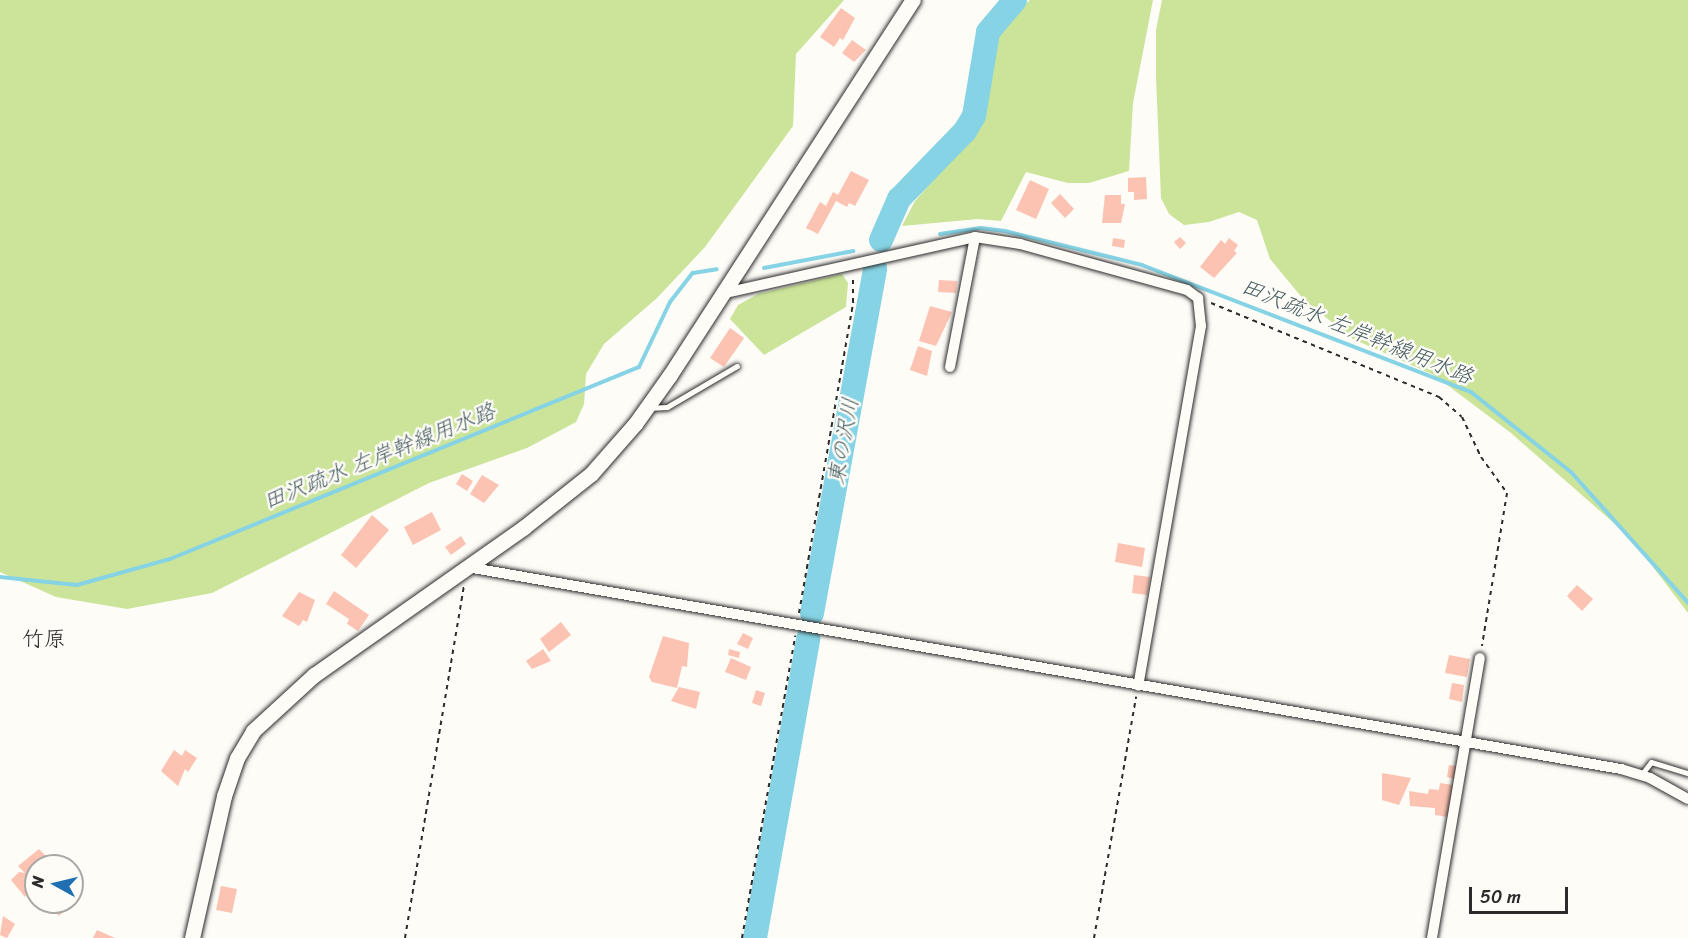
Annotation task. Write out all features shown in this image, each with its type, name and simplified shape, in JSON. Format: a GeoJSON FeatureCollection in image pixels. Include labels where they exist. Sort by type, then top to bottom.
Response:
{"type":"FeatureCollection","features":[{"type":"Feature","properties":{"kind":"street"},"geometry":{"type":"LineString","coordinates":[[192,938],[224,796],[237,758],[253,731],[314,675],[467,567],[591,474],[647,408],[725,292],[913,0]]}},
{"type":"Feature","properties":{"kind":"street"},"geometry":{"type":"LineString","coordinates":[[725,292],[975,237],[1020,244],[1187,290],[1198,298],[1201,326],[1138,686]]}},
{"type":"Feature","properties":{"kind":"street"},"geometry":{"type":"LineString","coordinates":[[950,367],[975,237]]}},
{"type":"Feature","properties":{"kind":"street"},"geometry":{"type":"LineString","coordinates":[[467,567],[1138,686],[1466,740],[1641,775],[1688,799]]}},
{"type":"Feature","properties":{"kind":"street"},"geometry":{"type":"LineString","coordinates":[[1432,938],[1480,658]]}},
{"type":"Feature","properties":{"kind":"lane"},"geometry":{"type":"LineString","coordinates":[[647,408],[667,407],[737,366]]}},
{"type":"Feature","properties":{"kind":"lane"},"geometry":{"type":"LineString","coordinates":[[1641,775],[1651,762],[1688,773]]}},
{"type":"Feature","properties":{"kind":"path"},"geometry":{"type":"LineString","coordinates":[[742,938],[853,302],[853,262]]}},
{"type":"Feature","properties":{"kind":"path"},"geometry":{"type":"LineString","coordinates":[[1198,298],[1439,397],[1462,417],[1481,457],[1507,493],[1480,658]]}},
{"type":"Feature","properties":{"kind":"path"},"geometry":{"type":"LineString","coordinates":[[405,938],[467,567]]}},
{"type":"Feature","properties":{"kind":"path"},"geometry":{"type":"LineString","coordinates":[[1094,938],[1138,686]]}},
{"type":"Feature","properties":{"kind":"green space"},"geometry":{"type":"Polygon","coordinates":[[[0,0],[844,0],[796,54],[793,126],[705,247],[657,298],[604,344],[586,374],[584,404],[576,422],[527,448],[429,483],[212,593],[127,609],[56,597],[0,572],[0,0]]]}},
{"type":"Feature","properties":{"kind":"green space"},"geometry":{"type":"Polygon","coordinates":[[[1030,0],[1153,0],[1133,103],[1129,171],[1089,183],[1068,183],[1026,172],[1001,221],[978,219],[902,226],[915,201],[978,129],[986,110],[999,35],[1009,18],[1030,0]]]}},
{"type":"Feature","properties":{"kind":"green space"},"geometry":{"type":"Polygon","coordinates":[[[1162,0],[1688,0],[1688,613],[1631,538],[1511,433],[1434,375],[1353,339],[1304,300],[1270,259],[1257,220],[1239,212],[1209,222],[1184,225],[1169,214],[1161,198],[1156,77],[1156,30],[1162,0]]]}},
{"type":"Feature","properties":{"kind":"green space"},"geometry":{"type":"Polygon","coordinates":[[[842,274],[848,283],[846,307],[764,355],[730,319],[738,305],[758,294],[842,274]]]}},
{"type":"Feature","properties":{"kind":"building"},"geometry":{"type":"Polygon","coordinates":[[[841,8],[855,18],[843,40],[840,38],[834,47],[820,37],[841,8]]]}},
{"type":"Feature","properties":{"kind":"building"},"geometry":{"type":"Polygon","coordinates":[[[852,40],[866,50],[854,62],[842,53],[852,40]]]}},
{"type":"Feature","properties":{"kind":"building"},"geometry":{"type":"Polygon","coordinates":[[[851,171],[869,180],[855,206],[849,203],[847,207],[836,201],[818,234],[806,228],[820,202],[826,206],[833,192],[838,195],[851,171]]]}},
{"type":"Feature","properties":{"kind":"building"},"geometry":{"type":"Polygon","coordinates":[[[1146,177],[1147,199],[1134,200],[1134,192],[1128,192],[1128,178],[1146,177]]]}},
{"type":"Feature","properties":{"kind":"building"},"geometry":{"type":"Polygon","coordinates":[[[1030,180],[1049,189],[1036,219],[1016,210],[1030,180]]]}},
{"type":"Feature","properties":{"kind":"building"},"geometry":{"type":"Polygon","coordinates":[[[1060,194],[1074,209],[1065,218],[1051,203],[1060,194]]]}},
{"type":"Feature","properties":{"kind":"building"},"geometry":{"type":"Polygon","coordinates":[[[1105,195],[1121,195],[1121,204],[1125,204],[1121,223],[1102,223],[1105,195]]]}},
{"type":"Feature","properties":{"kind":"building"},"geometry":{"type":"Polygon","coordinates":[[[1180,237],[1186,243],[1180,249],[1174,242],[1180,237]]]}},
{"type":"Feature","properties":{"kind":"building"},"geometry":{"type":"Polygon","coordinates":[[[1113,238],[1125,240],[1124,248],[1112,246],[1113,238]]]}},
{"type":"Feature","properties":{"kind":"building"},"geometry":{"type":"Polygon","coordinates":[[[1229,238],[1238,245],[1234,251],[1237,253],[1214,278],[1200,267],[1221,240],[1225,244],[1229,238]]]}},
{"type":"Feature","properties":{"kind":"building"},"geometry":{"type":"Polygon","coordinates":[[[939,280],[957,281],[956,293],[938,292],[939,280]]]}},
{"type":"Feature","properties":{"kind":"building"},"geometry":{"type":"Polygon","coordinates":[[[930,306],[952,312],[936,346],[919,341],[930,306]]]}},
{"type":"Feature","properties":{"kind":"building"},"geometry":{"type":"Polygon","coordinates":[[[730,328],[744,338],[724,367],[710,358],[730,328]]]}},
{"type":"Feature","properties":{"kind":"building"},"geometry":{"type":"Polygon","coordinates":[[[918,346],[932,351],[927,376],[910,370],[918,346]]]}},
{"type":"Feature","properties":{"kind":"building"},"geometry":{"type":"Polygon","coordinates":[[[462,474],[473,481],[467,491],[456,484],[462,474]]]}},
{"type":"Feature","properties":{"kind":"building"},"geometry":{"type":"Polygon","coordinates":[[[482,475],[499,485],[484,503],[470,494],[482,475]]]}},
{"type":"Feature","properties":{"kind":"building"},"geometry":{"type":"Polygon","coordinates":[[[432,512],[441,530],[413,545],[404,527],[432,512]]]}},
{"type":"Feature","properties":{"kind":"building"},"geometry":{"type":"Polygon","coordinates":[[[372,515],[389,530],[356,568],[341,555],[372,515]]]}},
{"type":"Feature","properties":{"kind":"building"},"geometry":{"type":"Polygon","coordinates":[[[461,536],[466,544],[451,555],[445,547],[461,536]]]}},
{"type":"Feature","properties":{"kind":"building"},"geometry":{"type":"Polygon","coordinates":[[[1118,543],[1145,548],[1142,567],[1115,562],[1118,543]]]}},
{"type":"Feature","properties":{"kind":"building"},"geometry":{"type":"Polygon","coordinates":[[[1134,575],[1150,577],[1147,595],[1132,593],[1134,575]]]}},
{"type":"Feature","properties":{"kind":"building"},"geometry":{"type":"Polygon","coordinates":[[[1577,585],[1593,599],[1582,611],[1567,596],[1577,585]]]}},
{"type":"Feature","properties":{"kind":"building"},"geometry":{"type":"Polygon","coordinates":[[[334,591],[369,615],[358,631],[347,624],[349,619],[326,604],[334,591]]]}},
{"type":"Feature","properties":{"kind":"building"},"geometry":{"type":"Polygon","coordinates":[[[299,592],[315,600],[307,622],[303,620],[299,626],[282,616],[299,592]]]}},
{"type":"Feature","properties":{"kind":"building"},"geometry":{"type":"Polygon","coordinates":[[[561,622],[571,635],[549,652],[540,639],[561,622]]]}},
{"type":"Feature","properties":{"kind":"building"},"geometry":{"type":"Polygon","coordinates":[[[743,633],[753,638],[748,649],[737,644],[743,633]]]}},
{"type":"Feature","properties":{"kind":"building"},"geometry":{"type":"Polygon","coordinates":[[[663,636],[689,643],[687,667],[682,666],[677,688],[652,682],[649,677],[663,636]]]}},
{"type":"Feature","properties":{"kind":"building"},"geometry":{"type":"Polygon","coordinates":[[[543,649],[551,661],[532,669],[526,661],[543,649]]]}},
{"type":"Feature","properties":{"kind":"building"},"geometry":{"type":"Polygon","coordinates":[[[729,649],[740,652],[739,658],[728,655],[729,649]]]}},
{"type":"Feature","properties":{"kind":"building"},"geometry":{"type":"Polygon","coordinates":[[[1449,655],[1470,659],[1467,677],[1445,673],[1449,655]]]}},
{"type":"Feature","properties":{"kind":"building"},"geometry":{"type":"Polygon","coordinates":[[[731,658],[751,667],[746,680],[725,672],[731,658]]]}},
{"type":"Feature","properties":{"kind":"building"},"geometry":{"type":"Polygon","coordinates":[[[1452,683],[1464,685],[1462,702],[1449,699],[1452,683]]]}},
{"type":"Feature","properties":{"kind":"building"},"geometry":{"type":"Polygon","coordinates":[[[679,687],[700,692],[696,709],[671,701],[679,687]]]}},
{"type":"Feature","properties":{"kind":"building"},"geometry":{"type":"Polygon","coordinates":[[[756,690],[765,693],[761,706],[752,703],[756,690]]]}},
{"type":"Feature","properties":{"kind":"building"},"geometry":{"type":"Polygon","coordinates":[[[174,750],[182,756],[185,750],[197,758],[188,772],[185,769],[178,786],[161,771],[174,750]]]}},
{"type":"Feature","properties":{"kind":"building"},"geometry":{"type":"Polygon","coordinates":[[[1449,765],[1456,766],[1454,779],[1447,777],[1449,765]]]}},
{"type":"Feature","properties":{"kind":"building"},"geometry":{"type":"Polygon","coordinates":[[[1382,773],[1411,778],[1399,805],[1382,800],[1382,773]]]}},
{"type":"Feature","properties":{"kind":"building"},"geometry":{"type":"Polygon","coordinates":[[[1440,783],[1453,785],[1448,817],[1435,815],[1435,808],[1410,806],[1409,791],[1428,794],[1429,789],[1439,790],[1440,783]]]}},
{"type":"Feature","properties":{"kind":"building"},"geometry":{"type":"Polygon","coordinates":[[[39,849],[44,854],[33,854],[39,849]]]}},
{"type":"Feature","properties":{"kind":"building"},"geometry":{"type":"Polygon","coordinates":[[[24,861],[24,872],[18,866],[24,861]]]}},
{"type":"Feature","properties":{"kind":"building"},"geometry":{"type":"Polygon","coordinates":[[[19,872],[24,873],[24,896],[11,880],[19,872]]]}},
{"type":"Feature","properties":{"kind":"building"},"geometry":{"type":"Polygon","coordinates":[[[221,886],[237,889],[232,913],[216,910],[221,886]]]}},
{"type":"Feature","properties":{"kind":"building"},"geometry":{"type":"Polygon","coordinates":[[[3,916],[15,924],[7,938],[0,935],[3,916]]]}},
{"type":"Feature","properties":{"kind":"building"},"geometry":{"type":"Polygon","coordinates":[[[97,930],[115,938],[93,938],[97,930]]]}},
{"type":"Feature","properties":{"kind":"waterway","name":"東の沢川"},"geometry":{"type":"LineString","coordinates":[[881,240],[899,199],[965,131],[974,116],[988,32],[1015,0]]}},
{"type":"Feature","properties":{"kind":"waterway","name":"田沢疏水 左岸幹線用水路"},"geometry":{"type":"LineString","coordinates":[[940,234],[981,228],[1005,231],[1142,265],[1471,392],[1571,472],[1688,603]]}},
{"type":"Feature","properties":{"kind":"waterway","name":"田沢疏水 左岸幹線用水路"},"geometry":{"type":"LineString","coordinates":[[764,268],[853,251]]}},
{"type":"Feature","properties":{"kind":"waterway","name":"田沢疏水 左岸幹線用水路"},"geometry":{"type":"LineString","coordinates":[[0,577],[77,585],[170,559],[639,367],[670,302],[693,273],[717,269]]}},
{"type":"Feature","properties":{"kind":"waterway","name":"東の沢川"},"geometry":{"type":"LineString","coordinates":[[812,613],[875,269]]}},
{"type":"Feature","properties":{"kind":"waterway","name":"東の沢川"},"geometry":{"type":"LineString","coordinates":[[755,938],[808,639]]}},
{"type":"Feature","properties":{"kind":"district","name":"竹原"},"geometry":{"type":"Point","coordinates":[44,639]}}]}
